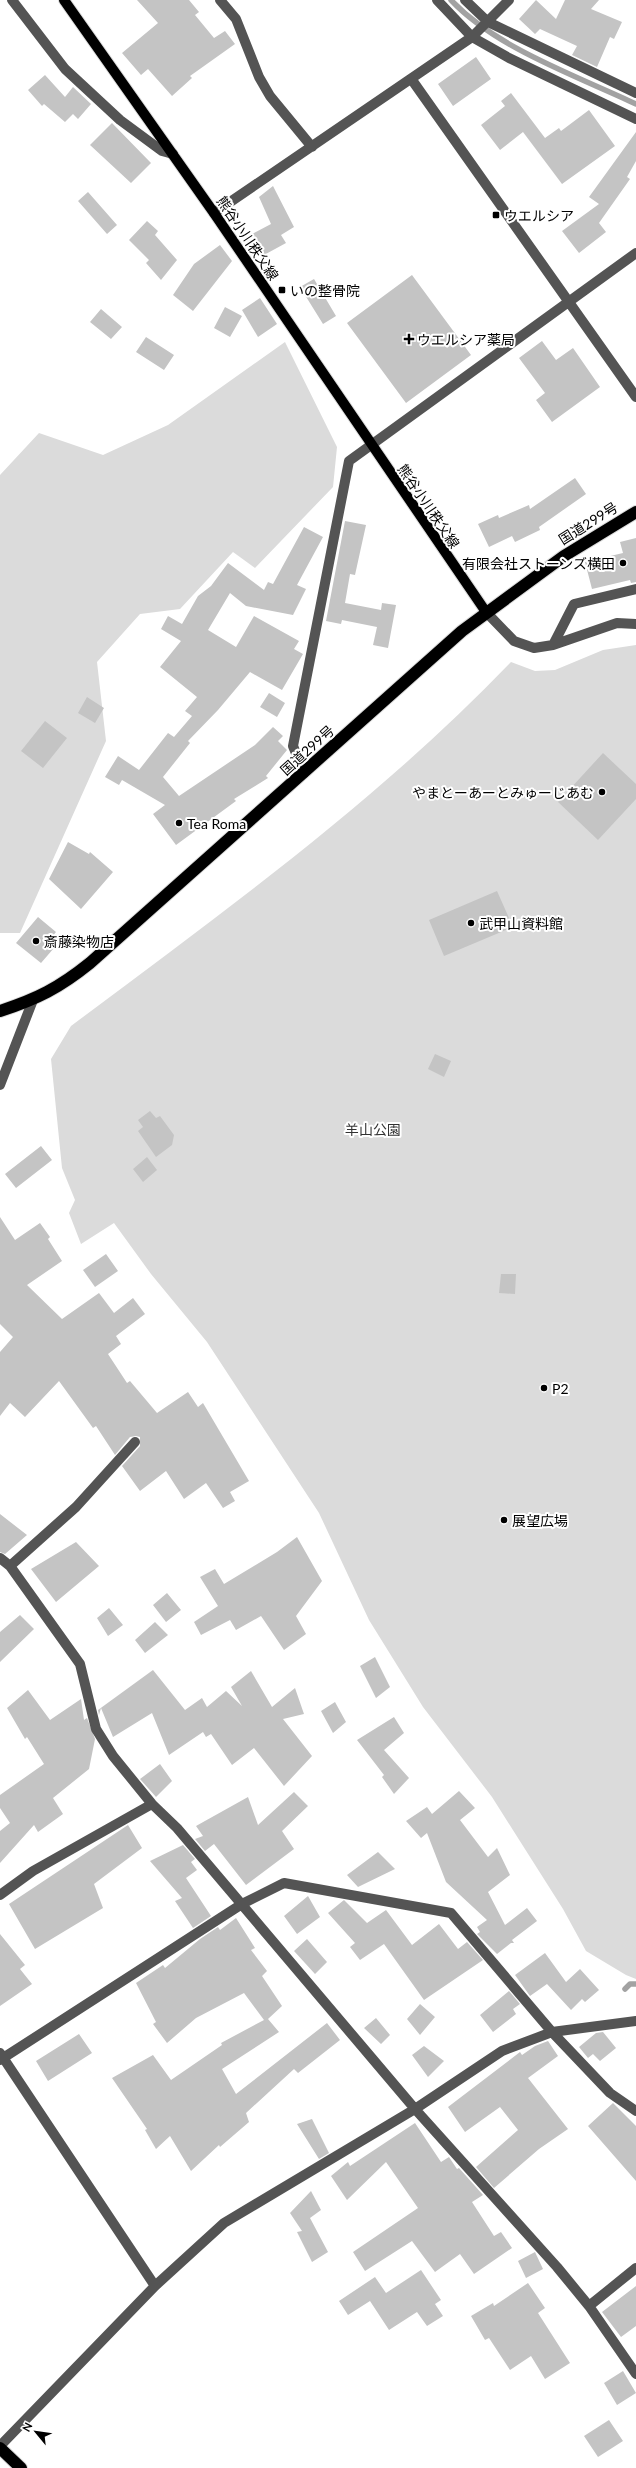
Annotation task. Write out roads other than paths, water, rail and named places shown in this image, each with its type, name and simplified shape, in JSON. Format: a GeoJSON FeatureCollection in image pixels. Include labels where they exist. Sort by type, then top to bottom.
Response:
{"type":"FeatureCollection","features":[{"type":"Feature","properties":{"kind":"highway","name":"国道299号"},"geometry":{"type":"LineString","coordinates":[[0,1012],[33,1000],[63,984],[90,963],[462,631],[570,552],[636,512]]}},
{"type":"Feature","properties":{"kind":"highway"},"geometry":{"type":"LineString","coordinates":[[0,2447],[21,2468]]}},
{"type":"Feature","properties":{"kind":"main road","name":"熊谷小川秩父線"},"geometry":{"type":"LineString","coordinates":[[64,0],[214,212],[370,444],[486,612]]}},
{"type":"Feature","properties":{"kind":"street"},"geometry":{"type":"LineString","coordinates":[[12,0],[65,69],[120,120],[162,152],[173,154]]}},
{"type":"Feature","properties":{"kind":"street"},"geometry":{"type":"LineString","coordinates":[[220,0],[236,19],[259,77],[270,96],[312,147]]}},
{"type":"Feature","properties":{"kind":"street"},"geometry":{"type":"LineString","coordinates":[[437,0],[472,37],[509,58],[636,119]]}},
{"type":"Feature","properties":{"kind":"street"},"geometry":{"type":"LineString","coordinates":[[465,0],[488,22],[636,93]]}},
{"type":"Feature","properties":{"kind":"street"},"geometry":{"type":"LineString","coordinates":[[214,212],[412,80],[472,37],[509,0]]}},
{"type":"Feature","properties":{"kind":"street"},"geometry":{"type":"LineString","coordinates":[[412,80],[636,398]]}},
{"type":"Feature","properties":{"kind":"street"},"geometry":{"type":"LineString","coordinates":[[304,773],[294,746],[349,461],[370,444],[636,253]]}},
{"type":"Feature","properties":{"kind":"street"},"geometry":{"type":"LineString","coordinates":[[554,646],[574,604],[636,589]]}},
{"type":"Feature","properties":{"kind":"street"},"geometry":{"type":"LineString","coordinates":[[486,612],[514,641],[534,648],[554,646],[617,623],[636,624]]}},
{"type":"Feature","properties":{"kind":"street"},"geometry":{"type":"LineString","coordinates":[[0,1085],[33,1000]]}},
{"type":"Feature","properties":{"kind":"street"},"geometry":{"type":"LineString","coordinates":[[10,1566],[76,1507],[135,1442]]}},
{"type":"Feature","properties":{"kind":"street"},"geometry":{"type":"LineString","coordinates":[[0,1558],[10,1566],[80,1664],[96,1729],[113,1756],[152,1804],[177,1828],[415,2109],[557,2267],[589,2306],[636,2374]]}},
{"type":"Feature","properties":{"kind":"street"},"geometry":{"type":"LineString","coordinates":[[0,1895],[33,1871],[152,1804]]}},
{"type":"Feature","properties":{"kind":"street"},"geometry":{"type":"LineString","coordinates":[[155,2286],[1,2057],[242,1904],[284,1884],[451,1913],[552,2032],[610,2093],[636,2111]]}},
{"type":"Feature","properties":{"kind":"street"},"geometry":{"type":"LineString","coordinates":[[0,2447],[155,2286],[224,2223],[415,2109],[502,2051],[552,2032],[636,2021]]}},
{"type":"Feature","properties":{"kind":"street"},"geometry":{"type":"LineString","coordinates":[[589,2306],[636,2268]]}},
{"type":"Feature","properties":{"kind":"waterway"},"geometry":{"type":"LineString","coordinates":[[451,0],[469,17],[514,47],[538,60],[636,104]]}},
{"type":"Feature","properties":{"kind":"waterway"},"geometry":{"type":"LineString","coordinates":[[625,1989],[630,1984],[636,1984]]}},
{"type":"Feature","properties":{"kind":"place","name":"ウエルシア"},"geometry":{"type":"Point","coordinates":[496,215]}},
{"type":"Feature","properties":{"kind":"place","name":"いの整骨院"},"geometry":{"type":"Point","coordinates":[282,290]}},
{"type":"Feature","properties":{"kind":"place","name":"ウエルシア薬局"},"geometry":{"type":"Point","coordinates":[409,339]}},
{"type":"Feature","properties":{"kind":"place","name":"有限会社ストーンズ横田"},"geometry":{"type":"Point","coordinates":[623,563]}},
{"type":"Feature","properties":{"kind":"place","name":"やまとーあーとみゅーじあむ"},"geometry":{"type":"Point","coordinates":[602,792]}},
{"type":"Feature","properties":{"kind":"place","name":"Tea Roma"},"geometry":{"type":"Point","coordinates":[179,823]}},
{"type":"Feature","properties":{"kind":"place","name":"武甲山資料館"},"geometry":{"type":"Point","coordinates":[471,923]}},
{"type":"Feature","properties":{"kind":"place","name":"斎藤染物店"},"geometry":{"type":"Point","coordinates":[36,941]}},
{"type":"Feature","properties":{"kind":"place","name":"P2"},"geometry":{"type":"Point","coordinates":[544,1388]}},
{"type":"Feature","properties":{"kind":"place","name":"展望広場"},"geometry":{"type":"Point","coordinates":[504,1520]}},
{"type":"Feature","properties":{"kind":"park label","name":"羊山公園"},"geometry":{"type":"Point","coordinates":[373,1129]}}]}
